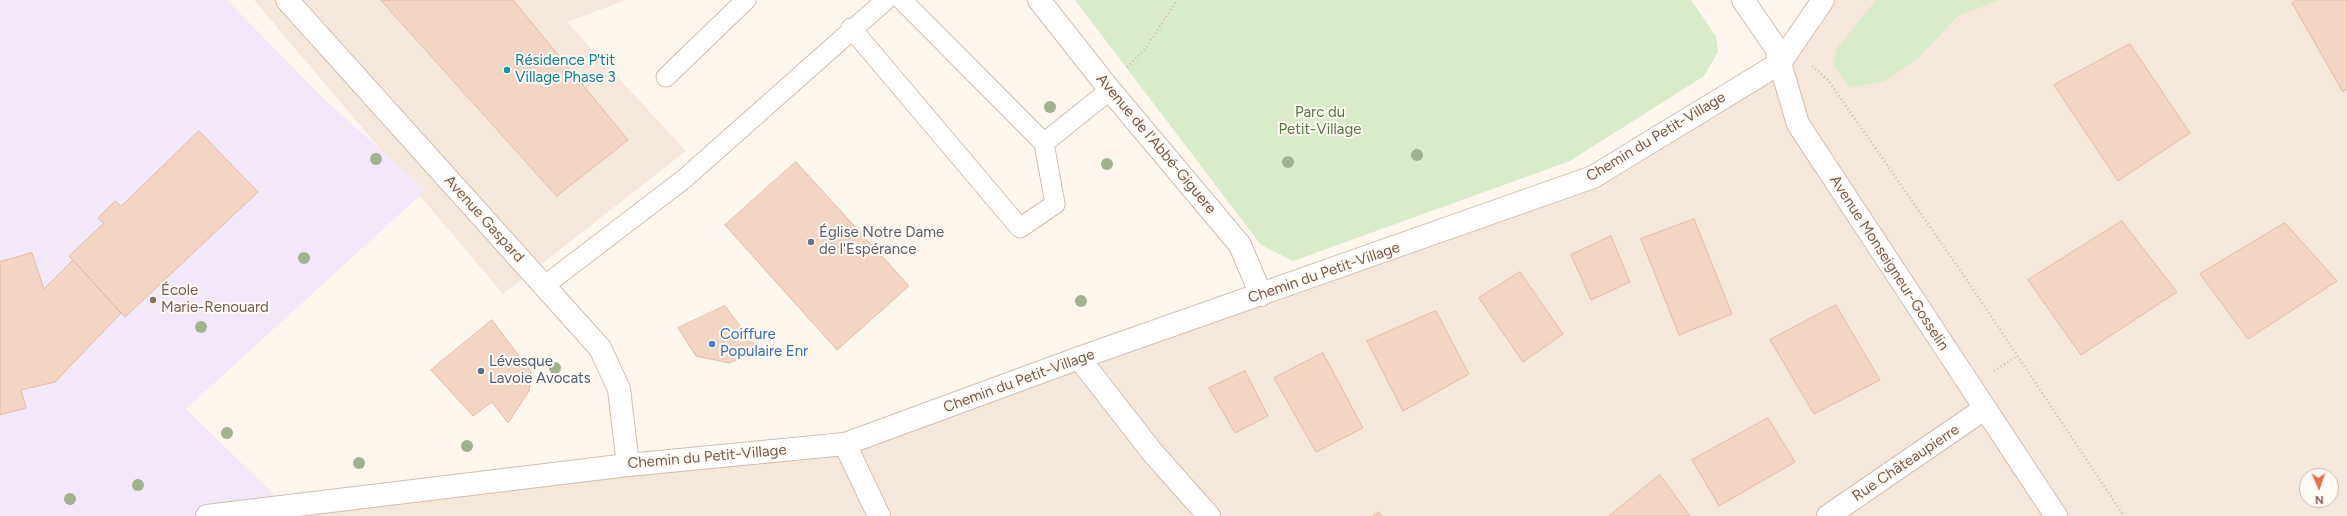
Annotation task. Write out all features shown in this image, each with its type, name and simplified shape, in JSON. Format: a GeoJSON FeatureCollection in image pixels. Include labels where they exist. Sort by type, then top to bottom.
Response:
{"type":"FeatureCollection","features":[{"type":"Feature","properties":{"kind":"street","name":"Avenue de l'Abbé-Giguere"},"geometry":{"type":"LineString","coordinates":[[1039,0],[1110,90],[1240,245],[1261,295]]}},
{"type":"Feature","properties":{"kind":"street","name":"Avenue Monseigneur-Gosselin"},"geometry":{"type":"LineString","coordinates":[[1744,0],[1776,48],[1786,56],[1798,124],[1984,409],[2056,516]]}},
{"type":"Feature","properties":{"kind":"street"},"geometry":{"type":"LineString","coordinates":[[1786,56],[1823,0]]}},
{"type":"Feature","properties":{"kind":"street","name":"Avenue Gaspard"},"geometry":{"type":"LineString","coordinates":[[290,1],[600,348],[619,389],[628,465]]}},
{"type":"Feature","properties":{"kind":"street","name":"Chemin du Petit-Village"},"geometry":{"type":"LineString","coordinates":[[206,516],[290,511],[628,465],[845,444],[1079,358],[1593,177],[1786,56]]}},
{"type":"Feature","properties":{"kind":"street"},"geometry":{"type":"LineString","coordinates":[[1079,358],[1153,453],[1209,516]]}},
{"type":"Feature","properties":{"kind":"street","name":"Rue Châteaupierre"},"geometry":{"type":"LineString","coordinates":[[1828,516],[1984,409]]}},
{"type":"Feature","properties":{"kind":"street"},"geometry":{"type":"LineString","coordinates":[[845,444],[879,516]]}},
{"type":"Feature","properties":{"kind":"lane"},"geometry":{"type":"LineString","coordinates":[[666,78],[746,0]]}},
{"type":"Feature","properties":{"kind":"lane"},"geometry":{"type":"LineString","coordinates":[[544,286],[684,179],[851,28],[886,0]]}},
{"type":"Feature","properties":{"kind":"lane"},"geometry":{"type":"LineString","coordinates":[[851,28],[1020,228],[1055,204],[1044,143],[902,0]]}},
{"type":"Feature","properties":{"kind":"lane"},"geometry":{"type":"LineString","coordinates":[[1044,143],[1110,90]]}},
{"type":"Feature","properties":{"kind":"path"},"geometry":{"type":"LineString","coordinates":[[1110,90],[1121,73],[1146,48],[1177,0]]}},
{"type":"Feature","properties":{"kind":"path"},"geometry":{"type":"LineString","coordinates":[[1786,56],[1828,80],[1969,284],[2124,516]]}},
{"type":"Feature","properties":{"kind":"shaded area","name":"École Marie-Renouard"},"geometry":{"type":"Polygon","coordinates":[[[0,0],[227,0],[327,102],[426,190],[186,409],[286,506],[207,516],[0,516],[0,0]]]}},
{"type":"Feature","properties":{"kind":"shaded area"},"geometry":{"type":"Polygon","coordinates":[[[254,0],[626,0],[567,22],[686,151],[503,294],[254,0]]]}},
{"type":"Feature","properties":{"kind":"shaded area"},"geometry":{"type":"Polygon","coordinates":[[[1823,0],[2347,0],[2347,516],[207,516],[845,444],[1593,177],[1779,63],[1823,0]]]}},
{"type":"Feature","properties":{"kind":"green space","name":"Parc du Petit-Village"},"geometry":{"type":"Polygon","coordinates":[[[1075,0],[1691,0],[1716,36],[1718,52],[1704,76],[1570,161],[1293,261],[1261,245],[1075,0]]]}},
{"type":"Feature","properties":{"kind":"green space"},"geometry":{"type":"Polygon","coordinates":[[[1876,0],[2001,0],[1959,15],[1917,59],[1885,81],[1849,88],[1833,63],[1837,48],[1876,0]]]}},
{"type":"Feature","properties":{"kind":"building","name":"Résidence P'tit Village Phase 3"},"geometry":{"type":"Polygon","coordinates":[[[381,0],[513,0],[628,140],[557,196],[381,0]]]}},
{"type":"Feature","properties":{"kind":"building"},"geometry":{"type":"Polygon","coordinates":[[[2296,0],[2347,0],[2347,89],[2343,92],[2292,3],[2296,0]]]}},
{"type":"Feature","properties":{"kind":"building"},"geometry":{"type":"Polygon","coordinates":[[[2130,44],[2190,133],[2118,181],[2054,85],[2130,44]]]}},
{"type":"Feature","properties":{"kind":"building"},"geometry":{"type":"Polygon","coordinates":[[[199,131],[258,192],[125,317],[69,256],[104,223],[98,218],[115,201],[121,206],[199,131]]]}},
{"type":"Feature","properties":{"kind":"building"},"geometry":{"type":"Polygon","coordinates":[[[796,162],[909,286],[837,350],[725,225],[796,162]]]}},
{"type":"Feature","properties":{"kind":"building"},"geometry":{"type":"Polygon","coordinates":[[[1694,219],[1732,314],[1679,335],[1641,239],[1694,219]]]}},
{"type":"Feature","properties":{"kind":"building"},"geometry":{"type":"Polygon","coordinates":[[[2122,221],[2177,292],[2081,355],[2028,280],[2122,221]]]}},
{"type":"Feature","properties":{"kind":"building"},"geometry":{"type":"Polygon","coordinates":[[[2285,223],[2337,281],[2248,339],[2200,274],[2285,223]]]}},
{"type":"Feature","properties":{"kind":"building"},"geometry":{"type":"Polygon","coordinates":[[[1611,236],[1630,282],[1591,300],[1571,255],[1611,236]]]}},
{"type":"Feature","properties":{"kind":"building"},"geometry":{"type":"Polygon","coordinates":[[[32,253],[44,289],[73,260],[121,313],[55,382],[21,390],[26,408],[0,415],[0,262],[32,253]]]}},
{"type":"Feature","properties":{"kind":"building"},"geometry":{"type":"Polygon","coordinates":[[[1520,272],[1563,334],[1523,362],[1479,298],[1520,272]]]}},
{"type":"Feature","properties":{"kind":"building"},"geometry":{"type":"Polygon","coordinates":[[[1836,305],[1880,380],[1814,414],[1770,340],[1836,305]]]}},
{"type":"Feature","properties":{"kind":"building"},"geometry":{"type":"Polygon","coordinates":[[[725,306],[759,351],[729,363],[696,356],[678,328],[725,306]]]}},
{"type":"Feature","properties":{"kind":"building"},"geometry":{"type":"Polygon","coordinates":[[[1436,311],[1469,374],[1403,411],[1367,341],[1436,311]]]}},
{"type":"Feature","properties":{"kind":"building","name":"Lévesque Lavoie Avocats"},"geometry":{"type":"Polygon","coordinates":[[[492,320],[531,372],[529,391],[508,423],[492,402],[473,416],[431,370],[492,320]]]}},
{"type":"Feature","properties":{"kind":"building"},"geometry":{"type":"Polygon","coordinates":[[[1323,353],[1363,428],[1316,452],[1274,378],[1323,353]]]}},
{"type":"Feature","properties":{"kind":"building"},"geometry":{"type":"Polygon","coordinates":[[[1245,371],[1268,416],[1235,433],[1209,388],[1245,371]]]}},
{"type":"Feature","properties":{"kind":"building"},"geometry":{"type":"Polygon","coordinates":[[[1768,418],[1795,462],[1719,506],[1692,460],[1768,418]]]}},
{"type":"Feature","properties":{"kind":"building"},"geometry":{"type":"Polygon","coordinates":[[[1660,475],[1690,516],[1609,516],[1660,475]]]}},
{"type":"Feature","properties":{"kind":"building"},"geometry":{"type":"Polygon","coordinates":[[[1379,512],[1382,516],[1373,516],[1379,512]]]}},
{"type":"Feature","properties":{"kind":"place","name":"Résidence P'tit Village Phase 3"},"geometry":{"type":"Point","coordinates":[507,70]}},
{"type":"Feature","properties":{"kind":"place","name":"Église Notre Dame de l'Espérance"},"geometry":{"type":"Point","coordinates":[811,242]}},
{"type":"Feature","properties":{"kind":"place","name":"École Marie-Renouard"},"geometry":{"type":"Point","coordinates":[153,300]}},
{"type":"Feature","properties":{"kind":"place","name":"Coiffure Populaire Enr"},"geometry":{"type":"Point","coordinates":[712,344]}},
{"type":"Feature","properties":{"kind":"place","name":"Lévesque Lavoie Avocats"},"geometry":{"type":"Point","coordinates":[481,371]}}]}
